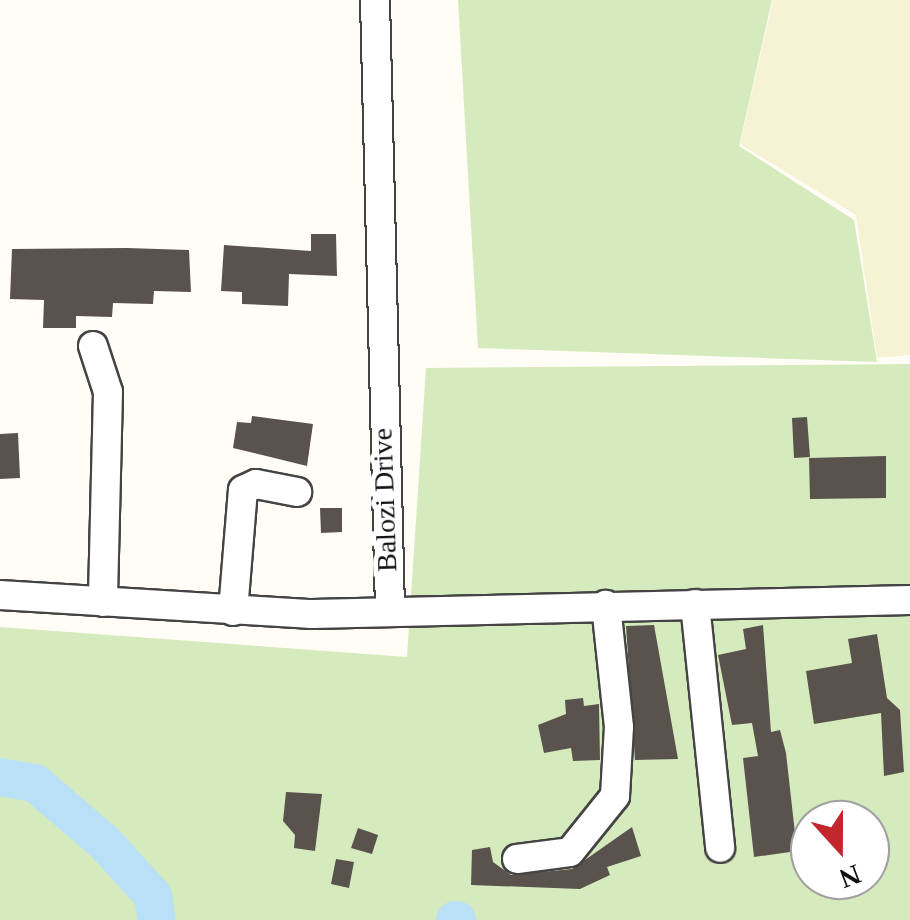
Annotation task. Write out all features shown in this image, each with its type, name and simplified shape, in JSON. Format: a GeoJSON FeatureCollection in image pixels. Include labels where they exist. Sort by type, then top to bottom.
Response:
{"type":"FeatureCollection","features":[{"type":"Feature","properties":{"kind":"street","name":"Balozi Drive"},"geometry":{"type":"LineString","coordinates":[[0,596],[234,611],[390,609],[374,0]]}},
{"type":"Feature","properties":{"kind":"street"},"geometry":{"type":"LineString","coordinates":[[93,346],[108,392],[103,602]]}},
{"type":"Feature","properties":{"kind":"street"},"geometry":{"type":"LineString","coordinates":[[234,611],[242,490],[256,484],[297,492]]}},
{"type":"Feature","properties":{"kind":"street"},"geometry":{"type":"LineString","coordinates":[[390,609],[910,600]]}},
{"type":"Feature","properties":{"kind":"street"},"geometry":{"type":"LineString","coordinates":[[695,604],[720,848]]}},
{"type":"Feature","properties":{"kind":"street"},"geometry":{"type":"LineString","coordinates":[[517,859],[570,852],[615,796],[619,727],[606,606]]}},
{"type":"Feature","properties":{"kind":"shaded area"},"geometry":{"type":"Polygon","coordinates":[[[773,0],[910,0],[910,355],[877,358],[856,215],[740,144],[773,0]]]}},
{"type":"Feature","properties":{"kind":"green space"},"geometry":{"type":"Polygon","coordinates":[[[458,0],[772,0],[739,146],[854,220],[877,362],[478,348],[458,0]]]}},
{"type":"Feature","properties":{"kind":"green space"},"geometry":{"type":"Polygon","coordinates":[[[910,364],[910,920],[0,920],[0,627],[407,657],[426,368],[910,364]]]}},
{"type":"Feature","properties":{"kind":"building"},"geometry":{"type":"Polygon","coordinates":[[[311,234],[336,234],[337,276],[289,274],[288,306],[242,304],[242,292],[221,291],[224,245],[311,251],[311,234]]]}},
{"type":"Feature","properties":{"kind":"building"},"geometry":{"type":"Polygon","coordinates":[[[12,249],[189,250],[191,292],[154,291],[153,304],[113,303],[112,317],[76,316],[76,328],[43,328],[44,300],[10,299],[12,249]]]}},
{"type":"Feature","properties":{"kind":"building"},"geometry":{"type":"Polygon","coordinates":[[[252,416],[313,424],[307,466],[233,448],[237,422],[251,423],[252,416]]]}},
{"type":"Feature","properties":{"kind":"building"},"geometry":{"type":"Polygon","coordinates":[[[807,417],[810,457],[794,458],[792,418],[807,417]]]}},
{"type":"Feature","properties":{"kind":"building"},"geometry":{"type":"Polygon","coordinates":[[[18,433],[20,478],[0,479],[0,434],[18,433]]]}},
{"type":"Feature","properties":{"kind":"building"},"geometry":{"type":"Polygon","coordinates":[[[886,456],[886,498],[810,499],[809,458],[886,456]]]}},
{"type":"Feature","properties":{"kind":"building"},"geometry":{"type":"Polygon","coordinates":[[[320,508],[342,508],[342,532],[321,533],[320,508]]]}},
{"type":"Feature","properties":{"kind":"building"},"geometry":{"type":"Polygon","coordinates":[[[654,625],[678,759],[635,760],[626,626],[654,625]]]}},
{"type":"Feature","properties":{"kind":"building"},"geometry":{"type":"Polygon","coordinates":[[[763,625],[771,732],[780,730],[791,800],[790,852],[754,857],[743,758],[758,756],[752,723],[732,725],[718,655],[746,649],[743,629],[763,625]]]}},
{"type":"Feature","properties":{"kind":"building"},"geometry":{"type":"Polygon","coordinates":[[[877,634],[887,698],[900,710],[904,772],[884,776],[881,713],[814,724],[806,671],[852,663],[848,639],[877,634]]]}},
{"type":"Feature","properties":{"kind":"building"},"geometry":{"type":"Polygon","coordinates":[[[583,698],[584,706],[599,704],[600,760],[573,761],[571,748],[544,753],[538,725],[566,714],[565,700],[583,698]]]}},
{"type":"Feature","properties":{"kind":"building"},"geometry":{"type":"Polygon","coordinates":[[[286,792],[322,794],[315,851],[294,848],[295,835],[283,821],[286,792]]]}},
{"type":"Feature","properties":{"kind":"building"},"geometry":{"type":"Polygon","coordinates":[[[632,827],[641,856],[607,867],[610,875],[580,889],[471,885],[472,850],[490,847],[493,862],[511,875],[572,869],[632,827]]]}},
{"type":"Feature","properties":{"kind":"building"},"geometry":{"type":"Polygon","coordinates":[[[358,828],[378,835],[372,854],[351,848],[358,828]]]}},
{"type":"Feature","properties":{"kind":"building"},"geometry":{"type":"Polygon","coordinates":[[[336,859],[354,862],[349,888],[331,884],[336,859]]]}},
{"type":"Feature","properties":{"kind":"waterway"},"geometry":{"type":"LineString","coordinates":[[0,777],[35,783],[105,843],[153,896],[157,920]]}}]}
